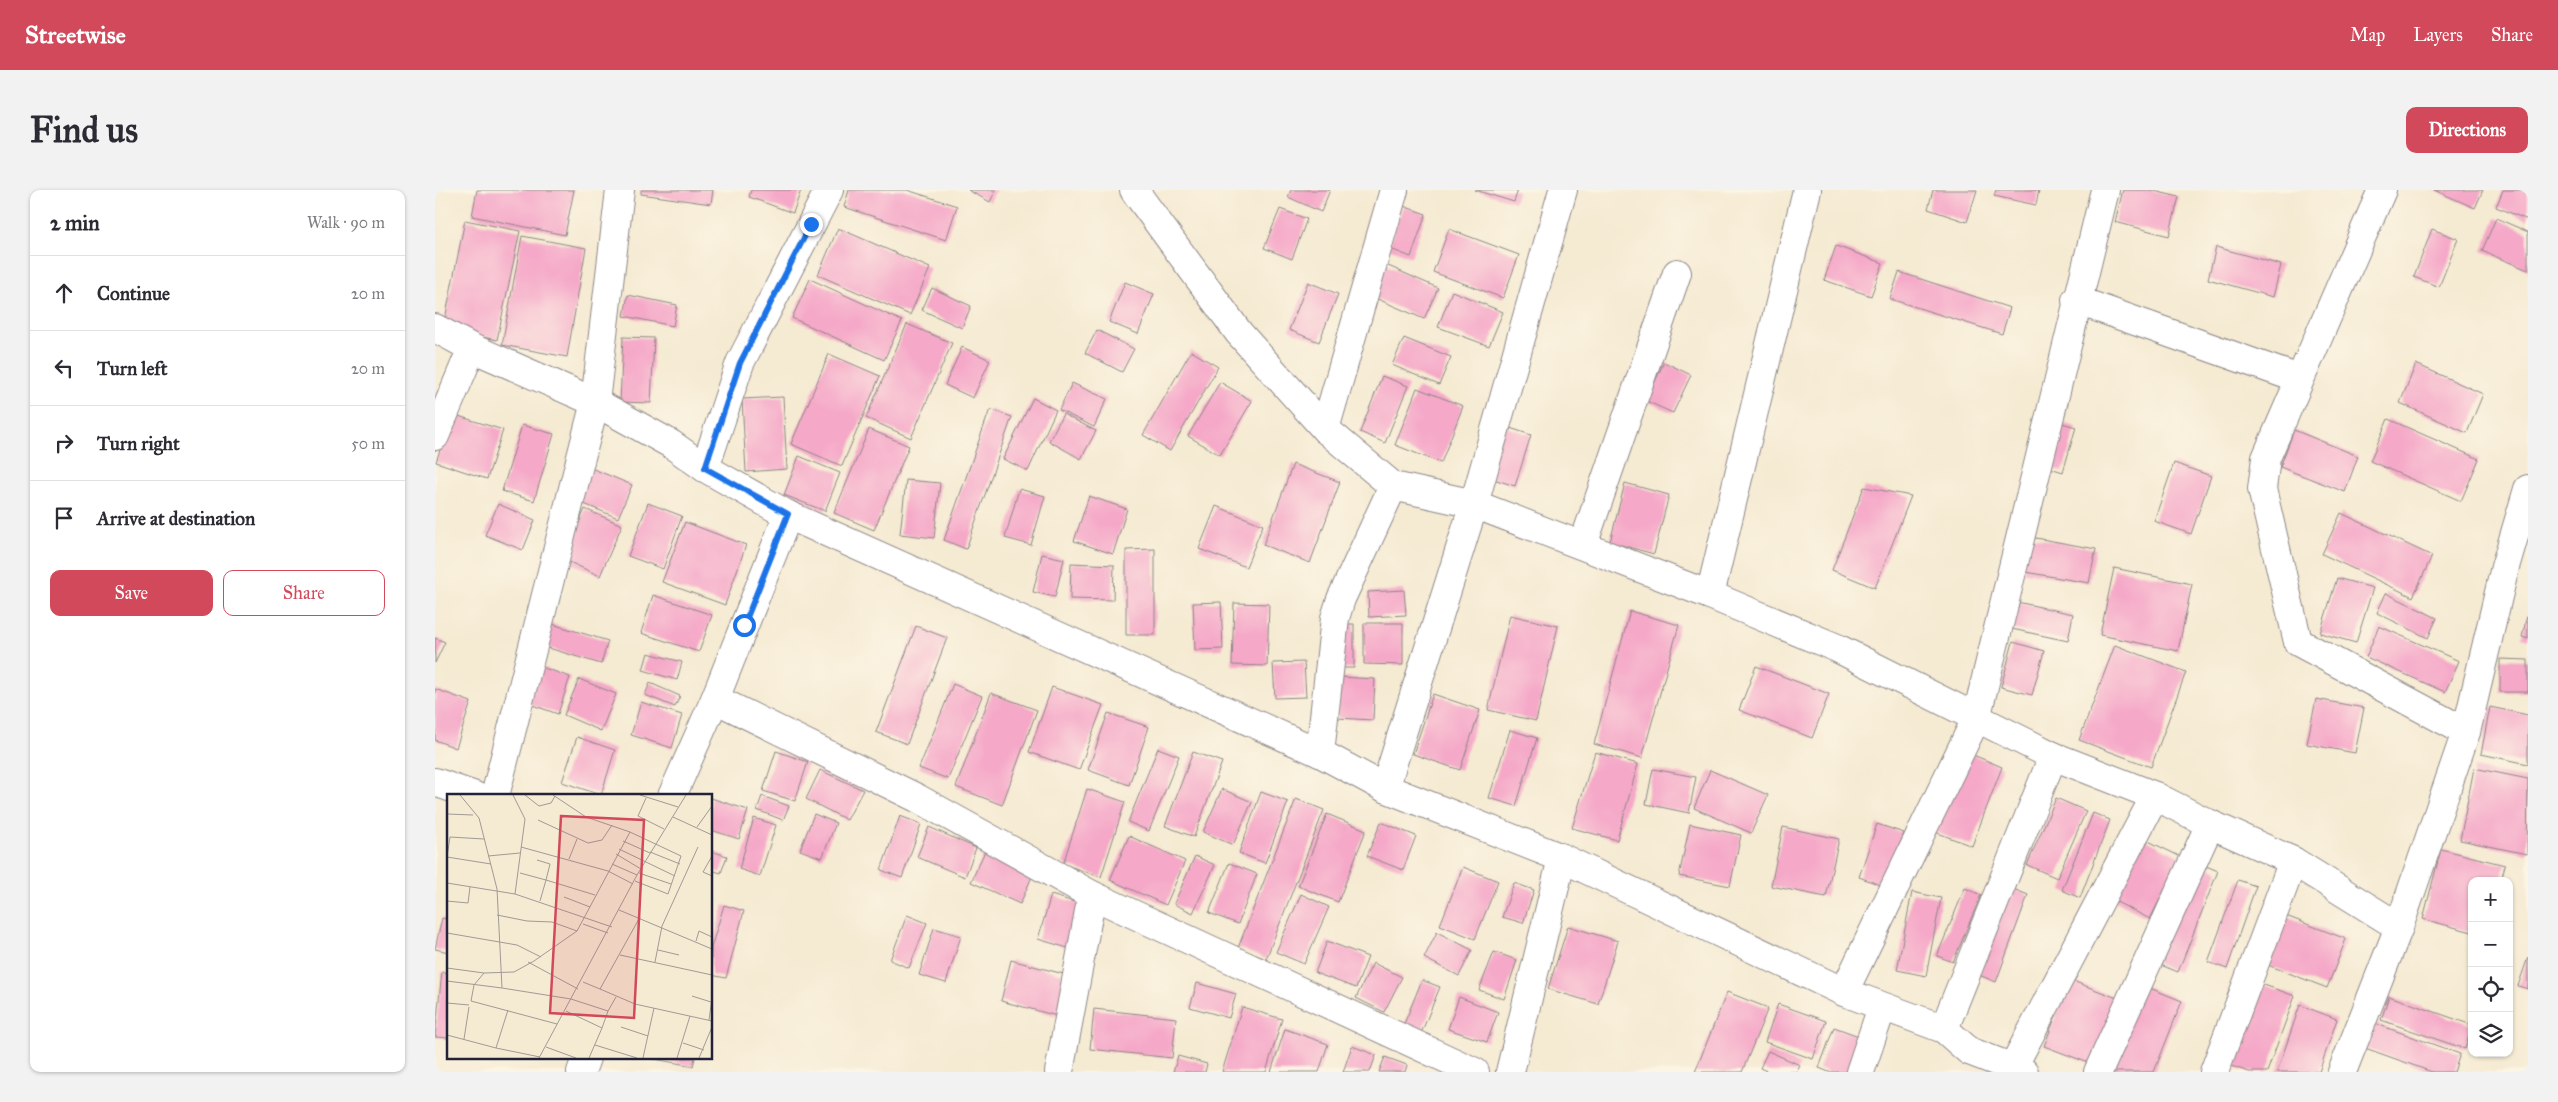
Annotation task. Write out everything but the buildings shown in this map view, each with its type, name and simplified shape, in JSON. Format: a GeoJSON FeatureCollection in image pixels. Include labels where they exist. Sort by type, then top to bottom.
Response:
{"type":"FeatureCollection","features":[{"type":"Feature","properties":{"kind":"street"},"geometry":{"type":"LineString","coordinates":[[496,794],[595,402],[621,190]]}},
{"type":"Feature","properties":{"kind":"street"},"geometry":{"type":"LineString","coordinates":[[705,468],[740,363],[829,190]]}},
{"type":"Feature","properties":{"kind":"street"},"geometry":{"type":"LineString","coordinates":[[1134,190],[1239,334],[1325,429],[1393,486],[1474,504],[1583,545],[1837,648],[2053,756],[2155,796],[2210,824],[2293,861],[2399,927]]}},
{"type":"Feature","properties":{"kind":"street"},"geometry":{"type":"LineString","coordinates":[[1325,429],[1394,190]]}},
{"type":"Feature","properties":{"kind":"street"},"geometry":{"type":"LineString","coordinates":[[1385,788],[1474,504],[1563,190]]}},
{"type":"Feature","properties":{"kind":"street"},"geometry":{"type":"LineString","coordinates":[[1709,595],[1807,190]]}},
{"type":"Feature","properties":{"kind":"street"},"geometry":{"type":"LineString","coordinates":[[1844,992],[1976,719],[2076,300],[2105,190]]}},
{"type":"Feature","properties":{"kind":"street"},"geometry":{"type":"LineString","coordinates":[[2382,190],[2266,458],[2262,489],[2298,642],[2466,732]]}},
{"type":"Feature","properties":{"kind":"street"},"geometry":{"type":"LineString","coordinates":[[1583,545],[1677,273]]}},
{"type":"Feature","properties":{"kind":"street"},"geometry":{"type":"LineString","coordinates":[[2076,300],[2299,379]]}},
{"type":"Feature","properties":{"kind":"street"},"geometry":{"type":"LineString","coordinates":[[435,328],[472,348],[595,402],[671,444],[705,468],[788,514],[1320,754],[1385,788],[1562,858],[1844,992],[1944,1028],[1966,1062],[2018,1069],[2155,796]]}},
{"type":"Feature","properties":{"kind":"street"},"geometry":{"type":"LineString","coordinates":[[435,436],[472,348]]}},
{"type":"Feature","properties":{"kind":"street"},"geometry":{"type":"LineString","coordinates":[[1320,754],[1335,618],[1341,599],[1393,486]]}},
{"type":"Feature","properties":{"kind":"street"},"geometry":{"type":"LineString","coordinates":[[2342,1072],[2399,927],[2466,732],[2505,567],[2528,489]]}},
{"type":"Feature","properties":{"kind":"street"},"geometry":{"type":"LineString","coordinates":[[673,794],[715,699],[788,514]]}},
{"type":"Feature","properties":{"kind":"street"},"geometry":{"type":"LineString","coordinates":[[715,699],[917,798],[1092,895],[1475,1072]]}},
{"type":"Feature","properties":{"kind":"street"},"geometry":{"type":"LineString","coordinates":[[1944,1028],[2053,756]]}},
{"type":"Feature","properties":{"kind":"street"},"geometry":{"type":"LineString","coordinates":[[435,782],[469,794]]}},
{"type":"Feature","properties":{"kind":"street"},"geometry":{"type":"LineString","coordinates":[[2098,1072],[2210,824]]}},
{"type":"Feature","properties":{"kind":"street"},"geometry":{"type":"LineString","coordinates":[[1510,1072],[1562,858]]}},
{"type":"Feature","properties":{"kind":"street"},"geometry":{"type":"LineString","coordinates":[[2214,1072],[2293,861]]}},
{"type":"Feature","properties":{"kind":"street"},"geometry":{"type":"LineString","coordinates":[[1059,1072],[1092,895]]}},
{"type":"Feature","properties":{"kind":"street"},"geometry":{"type":"LineString","coordinates":[[1860,1072],[1882,1007]]}},
{"type":"Feature","properties":{"kind":"route"},"geometry":{"type":"LineString","coordinates":[[744,625],[788,514],[705,468],[740,363],[811,224]]}}]}
